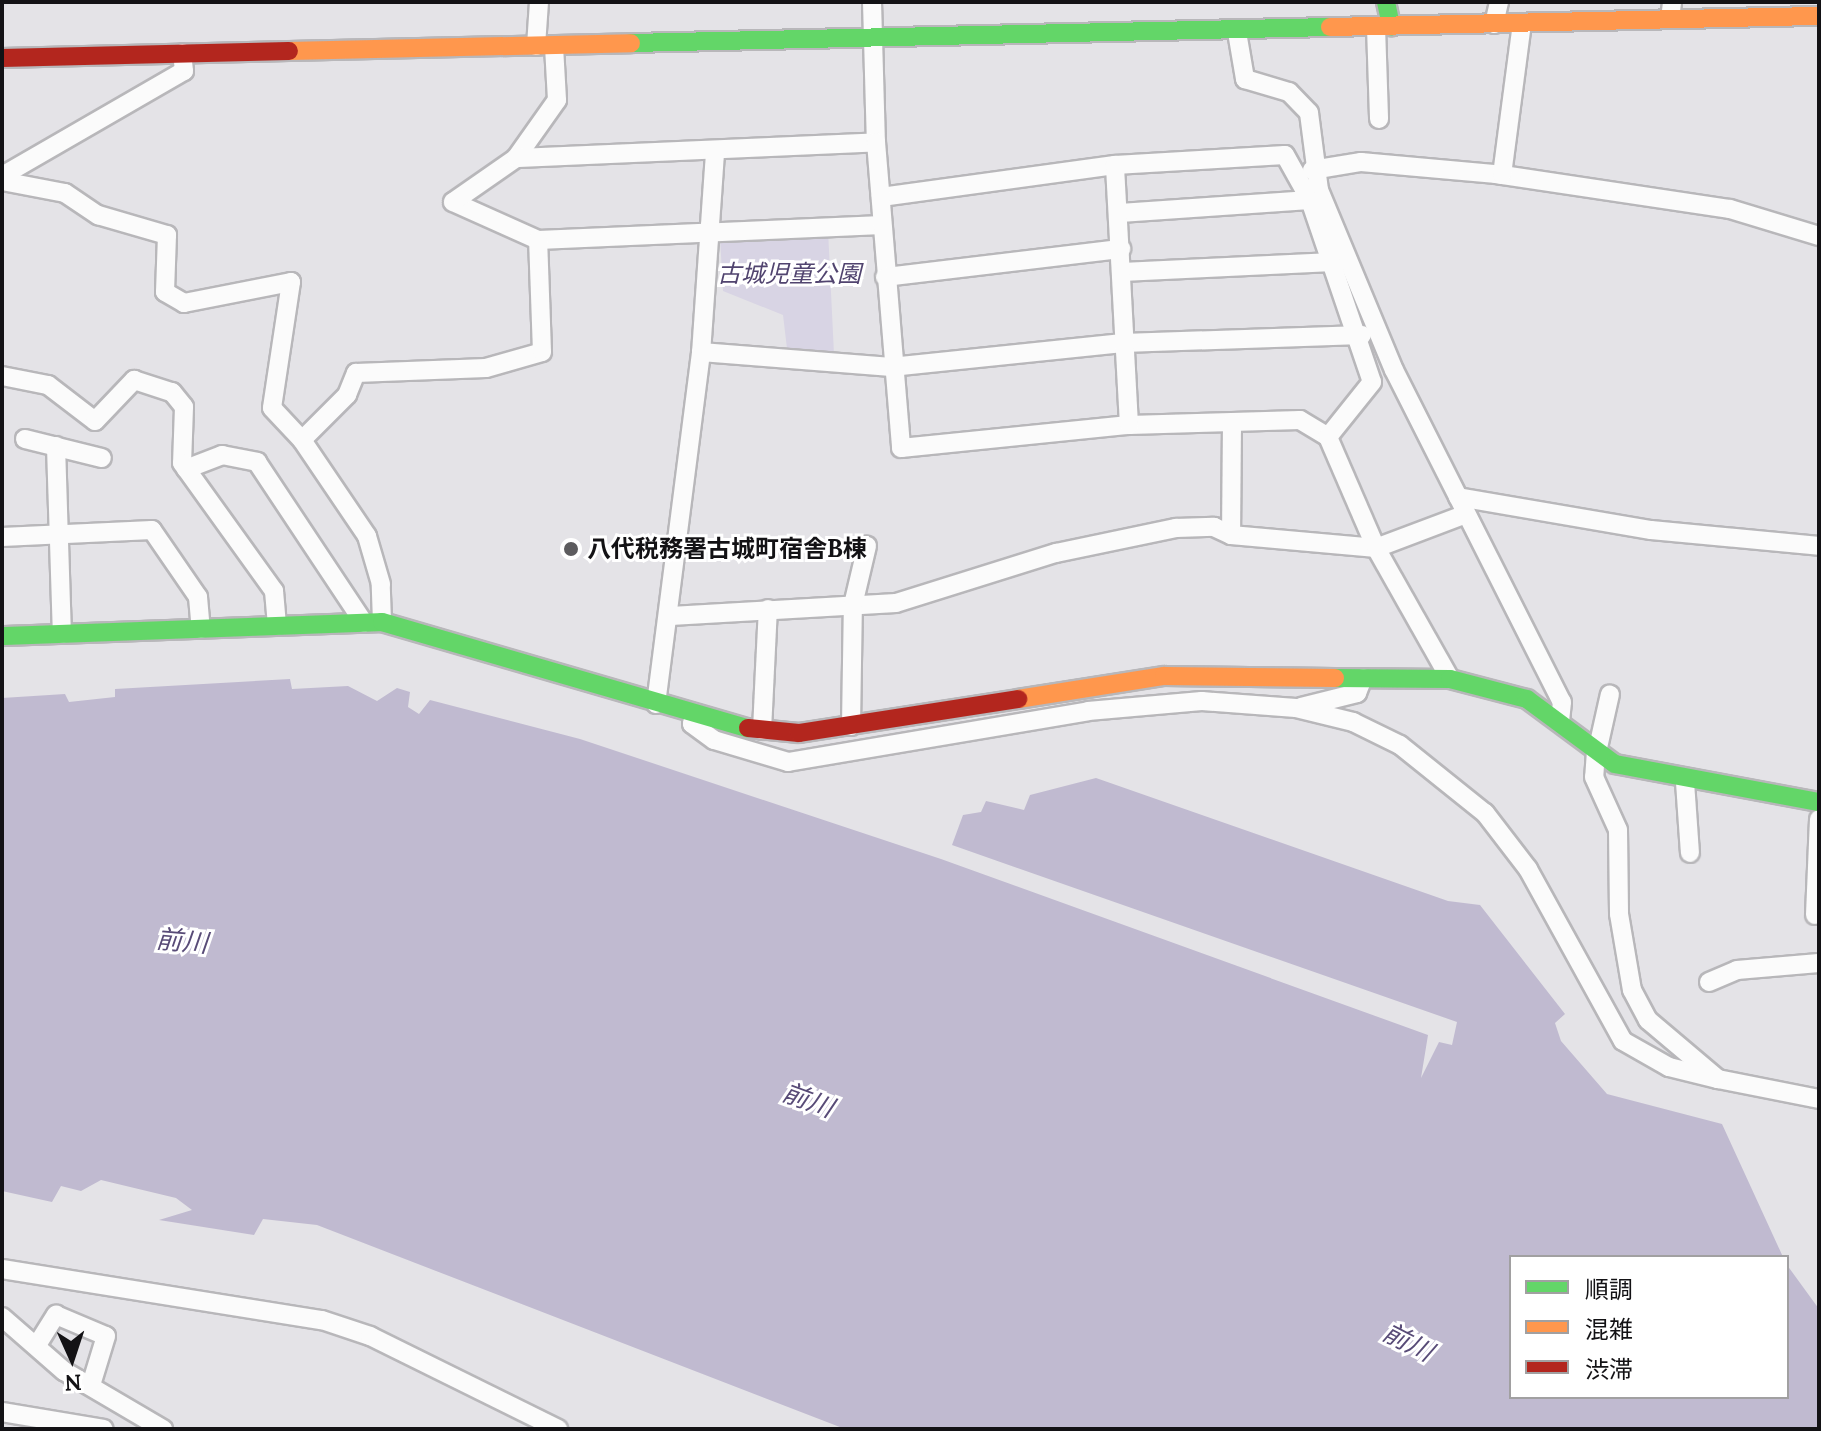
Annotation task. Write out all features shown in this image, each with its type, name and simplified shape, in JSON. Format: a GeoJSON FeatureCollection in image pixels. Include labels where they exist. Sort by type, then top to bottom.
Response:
{"type":"FeatureCollection","features":[{"type":"Feature","properties":{"kind":"street"},"geometry":{"type":"LineString","coordinates":[[539,2],[557,100],[516,158],[453,202],[538,240],[882,225]]}},
{"type":"Feature","properties":{"kind":"street"},"geometry":{"type":"LineString","coordinates":[[872,2],[870,37],[876,142],[891,367],[901,448],[1129,425],[1300,420],[1328,437],[1376,548],[1450,679]]}},
{"type":"Feature","properties":{"kind":"street"},"geometry":{"type":"LineString","coordinates":[[1379,119],[1386,2]]}},
{"type":"Feature","properties":{"kind":"street"},"geometry":{"type":"LineString","coordinates":[[1494,24],[1499,2]]}},
{"type":"Feature","properties":{"kind":"street"},"geometry":{"type":"LineString","coordinates":[[2,58],[870,37],[1237,32],[1522,23],[1671,10],[1739,10],[1819,16]]}},
{"type":"Feature","properties":{"kind":"street"},"geometry":{"type":"LineString","coordinates":[[1502,175],[1522,23]]}},
{"type":"Feature","properties":{"kind":"street"},"geometry":{"type":"LineString","coordinates":[[1237,32],[1245,79],[1289,92],[1309,113],[1312,170],[1394,370],[1562,702],[1560,722]]}},
{"type":"Feature","properties":{"kind":"street"},"geometry":{"type":"LineString","coordinates":[[2,178],[184,71],[182,53]]}},
{"type":"Feature","properties":{"kind":"street"},"geometry":{"type":"LineString","coordinates":[[516,158],[715,153],[876,142]]}},
{"type":"Feature","properties":{"kind":"street"},"geometry":{"type":"LineString","coordinates":[[656,704],[671,616],[714,232],[715,153]]}},
{"type":"Feature","properties":{"kind":"street"},"geometry":{"type":"LineString","coordinates":[[881,197],[1115,165],[1285,155],[1310,200],[1362,335],[1372,382],[1328,437]]}},
{"type":"Feature","properties":{"kind":"street"},"geometry":{"type":"LineString","coordinates":[[1312,170],[1361,162],[1502,175],[1730,209],[1819,236]]}},
{"type":"Feature","properties":{"kind":"street"},"geometry":{"type":"LineString","coordinates":[[1115,165],[1120,213],[1123,343],[1129,425]]}},
{"type":"Feature","properties":{"kind":"street"},"geometry":{"type":"LineString","coordinates":[[2,178],[65,193],[98,215],[167,235],[165,292],[184,303],[291,282],[272,408],[302,440],[367,536],[381,584],[373,623]]}},
{"type":"Feature","properties":{"kind":"street"},"geometry":{"type":"LineString","coordinates":[[1120,213],[1310,200]]}},
{"type":"Feature","properties":{"kind":"street"},"geometry":{"type":"LineString","coordinates":[[302,440],[347,395],[356,373],[486,368],[542,352],[538,240]]}},
{"type":"Feature","properties":{"kind":"street"},"geometry":{"type":"LineString","coordinates":[[885,277],[1121,249]]}},
{"type":"Feature","properties":{"kind":"street"},"geometry":{"type":"LineString","coordinates":[[1122,272],[1333,262]]}},
{"type":"Feature","properties":{"kind":"street"},"geometry":{"type":"LineString","coordinates":[[701,352],[891,367],[1123,343],[1362,335]]}},
{"type":"Feature","properties":{"kind":"street"},"geometry":{"type":"LineString","coordinates":[[2,376],[48,385],[95,421],[134,380],[172,392],[184,407],[186,469],[274,591],[277,626]]}},
{"type":"Feature","properties":{"kind":"street"},"geometry":{"type":"LineString","coordinates":[[1231,535],[1232,423]]}},
{"type":"Feature","properties":{"kind":"street"},"geometry":{"type":"LineString","coordinates":[[25,439],[102,458]]}},
{"type":"Feature","properties":{"kind":"street"},"geometry":{"type":"LineString","coordinates":[[56,446],[62,634]]}},
{"type":"Feature","properties":{"kind":"street"},"geometry":{"type":"LineString","coordinates":[[186,469],[222,455],[257,462],[373,623]]}},
{"type":"Feature","properties":{"kind":"street"},"geometry":{"type":"LineString","coordinates":[[1458,497],[1651,530],[1819,546]]}},
{"type":"Feature","properties":{"kind":"street"},"geometry":{"type":"LineString","coordinates":[[671,616],[896,603],[1056,553],[1176,528],[1214,527],[1231,535],[1376,548],[1466,514]]}},
{"type":"Feature","properties":{"kind":"street"},"geometry":{"type":"LineString","coordinates":[[2,537],[152,530],[198,597],[201,629]]}},
{"type":"Feature","properties":{"kind":"street"},"geometry":{"type":"LineString","coordinates":[[851,726],[853,605],[867,546]]}},
{"type":"Feature","properties":{"kind":"street"},"geometry":{"type":"LineString","coordinates":[[762,730],[768,609]]}},
{"type":"Feature","properties":{"kind":"street"},"geometry":{"type":"LineString","coordinates":[[2,636],[373,623],[694,715],[762,730],[851,726],[1164,676],[1450,679],[1527,699],[1615,764],[1819,810],[1815,915]]}},
{"type":"Feature","properties":{"kind":"street"},"geometry":{"type":"LineString","coordinates":[[1298,708],[1357,693],[1363,678]]}},
{"type":"Feature","properties":{"kind":"street"},"geometry":{"type":"LineString","coordinates":[[1610,694],[1594,777],[1618,830],[1619,914],[1632,990],[1648,1020],[1718,1079]]}},
{"type":"Feature","properties":{"kind":"street"},"geometry":{"type":"LineString","coordinates":[[694,715],[692,724],[714,740],[788,762],[1088,711],[1202,701],[1298,708],[1353,722],[1438,771],[1485,813],[1528,869],[1623,1041],[1669,1067],[1819,1099]]}},
{"type":"Feature","properties":{"kind":"street"},"geometry":{"type":"LineString","coordinates":[[1685,782],[1690,853]]}},
{"type":"Feature","properties":{"kind":"street"},"geometry":{"type":"LineString","coordinates":[[1709,982],[1737,970],[1819,963]]}},
{"type":"Feature","properties":{"kind":"street"},"geometry":{"type":"LineString","coordinates":[[2,1269],[322,1320],[439,1369],[535,1426],[558,1429]]}},
{"type":"Feature","properties":{"kind":"street"},"geometry":{"type":"LineString","coordinates":[[37,1345],[56,1315],[106,1336],[91,1385]]}},
{"type":"Feature","properties":{"kind":"street"},"geometry":{"type":"LineString","coordinates":[[2,1317],[91,1385],[163,1429]]}},
{"type":"Feature","properties":{"kind":"street"},"geometry":{"type":"LineString","coordinates":[[2,1412],[96,1428],[112,1396]]}},
{"type":"Feature","properties":{"kind":"green space","name":"古城児童公園"},"geometry":{"type":"Polygon","coordinates":[[[828,230],[834,354],[788,357],[783,315],[723,291],[720,237],[828,230]]]}},
{"type":"Feature","properties":{"kind":"water","name":"前川"},"geometry":{"type":"Polygon","coordinates":[[[290,679],[292,689],[348,686],[377,701],[397,688],[410,692],[408,707],[419,714],[430,700],[580,739],[941,859],[1428,1035],[1421,1078],[1439,1042],[1452,1045],[1457,1022],[952,845],[963,815],[981,812],[986,801],[1024,810],[1030,795],[1096,778],[1448,901],[1480,905],[1565,1014],[1555,1023],[1561,1041],[1607,1094],[1722,1124],[1782,1255],[1509,1255],[1509,1399],[1789,1399],[1789,1268],[1819,1309],[1819,1429],[845,1429],[317,1225],[263,1219],[254,1235],[159,1220],[192,1210],[176,1198],[101,1180],[81,1191],[61,1186],[52,1202],[2,1191],[2,698],[65,694],[69,702],[115,697],[115,689],[290,679]]]}},
{"type":"Feature","properties":{"kind":"traffic: fast"},"geometry":{"type":"LineString","coordinates":[[1386,2],[1391,26]]}},
{"type":"Feature","properties":{"kind":"traffic: fast"},"geometry":{"type":"LineString","coordinates":[[631,43],[1330,27]]}},
{"type":"Feature","properties":{"kind":"traffic: fast"},"geometry":{"type":"LineString","coordinates":[[2,636],[382,622],[748,728]]}},
{"type":"Feature","properties":{"kind":"traffic: fast"},"geometry":{"type":"LineString","coordinates":[[1335,678],[1450,679],[1527,699],[1615,764],[1819,802]]}},
{"type":"Feature","properties":{"kind":"traffic: slow"},"geometry":{"type":"LineString","coordinates":[[1330,27],[1819,16]]}},
{"type":"Feature","properties":{"kind":"traffic: slow"},"geometry":{"type":"LineString","coordinates":[[289,51],[631,43]]}},
{"type":"Feature","properties":{"kind":"traffic: slow"},"geometry":{"type":"LineString","coordinates":[[1018,699],[1164,676],[1335,678]]}},
{"type":"Feature","properties":{"kind":"traffic: jam"},"geometry":{"type":"LineString","coordinates":[[2,58],[289,51]]}},
{"type":"Feature","properties":{"kind":"traffic: jam"},"geometry":{"type":"LineString","coordinates":[[748,728],[799,733],[1018,699]]}},
{"type":"Feature","properties":{"kind":"place","name":"八代税務署古城町宿舎B棟"},"geometry":{"type":"Point","coordinates":[571,549]}}]}
